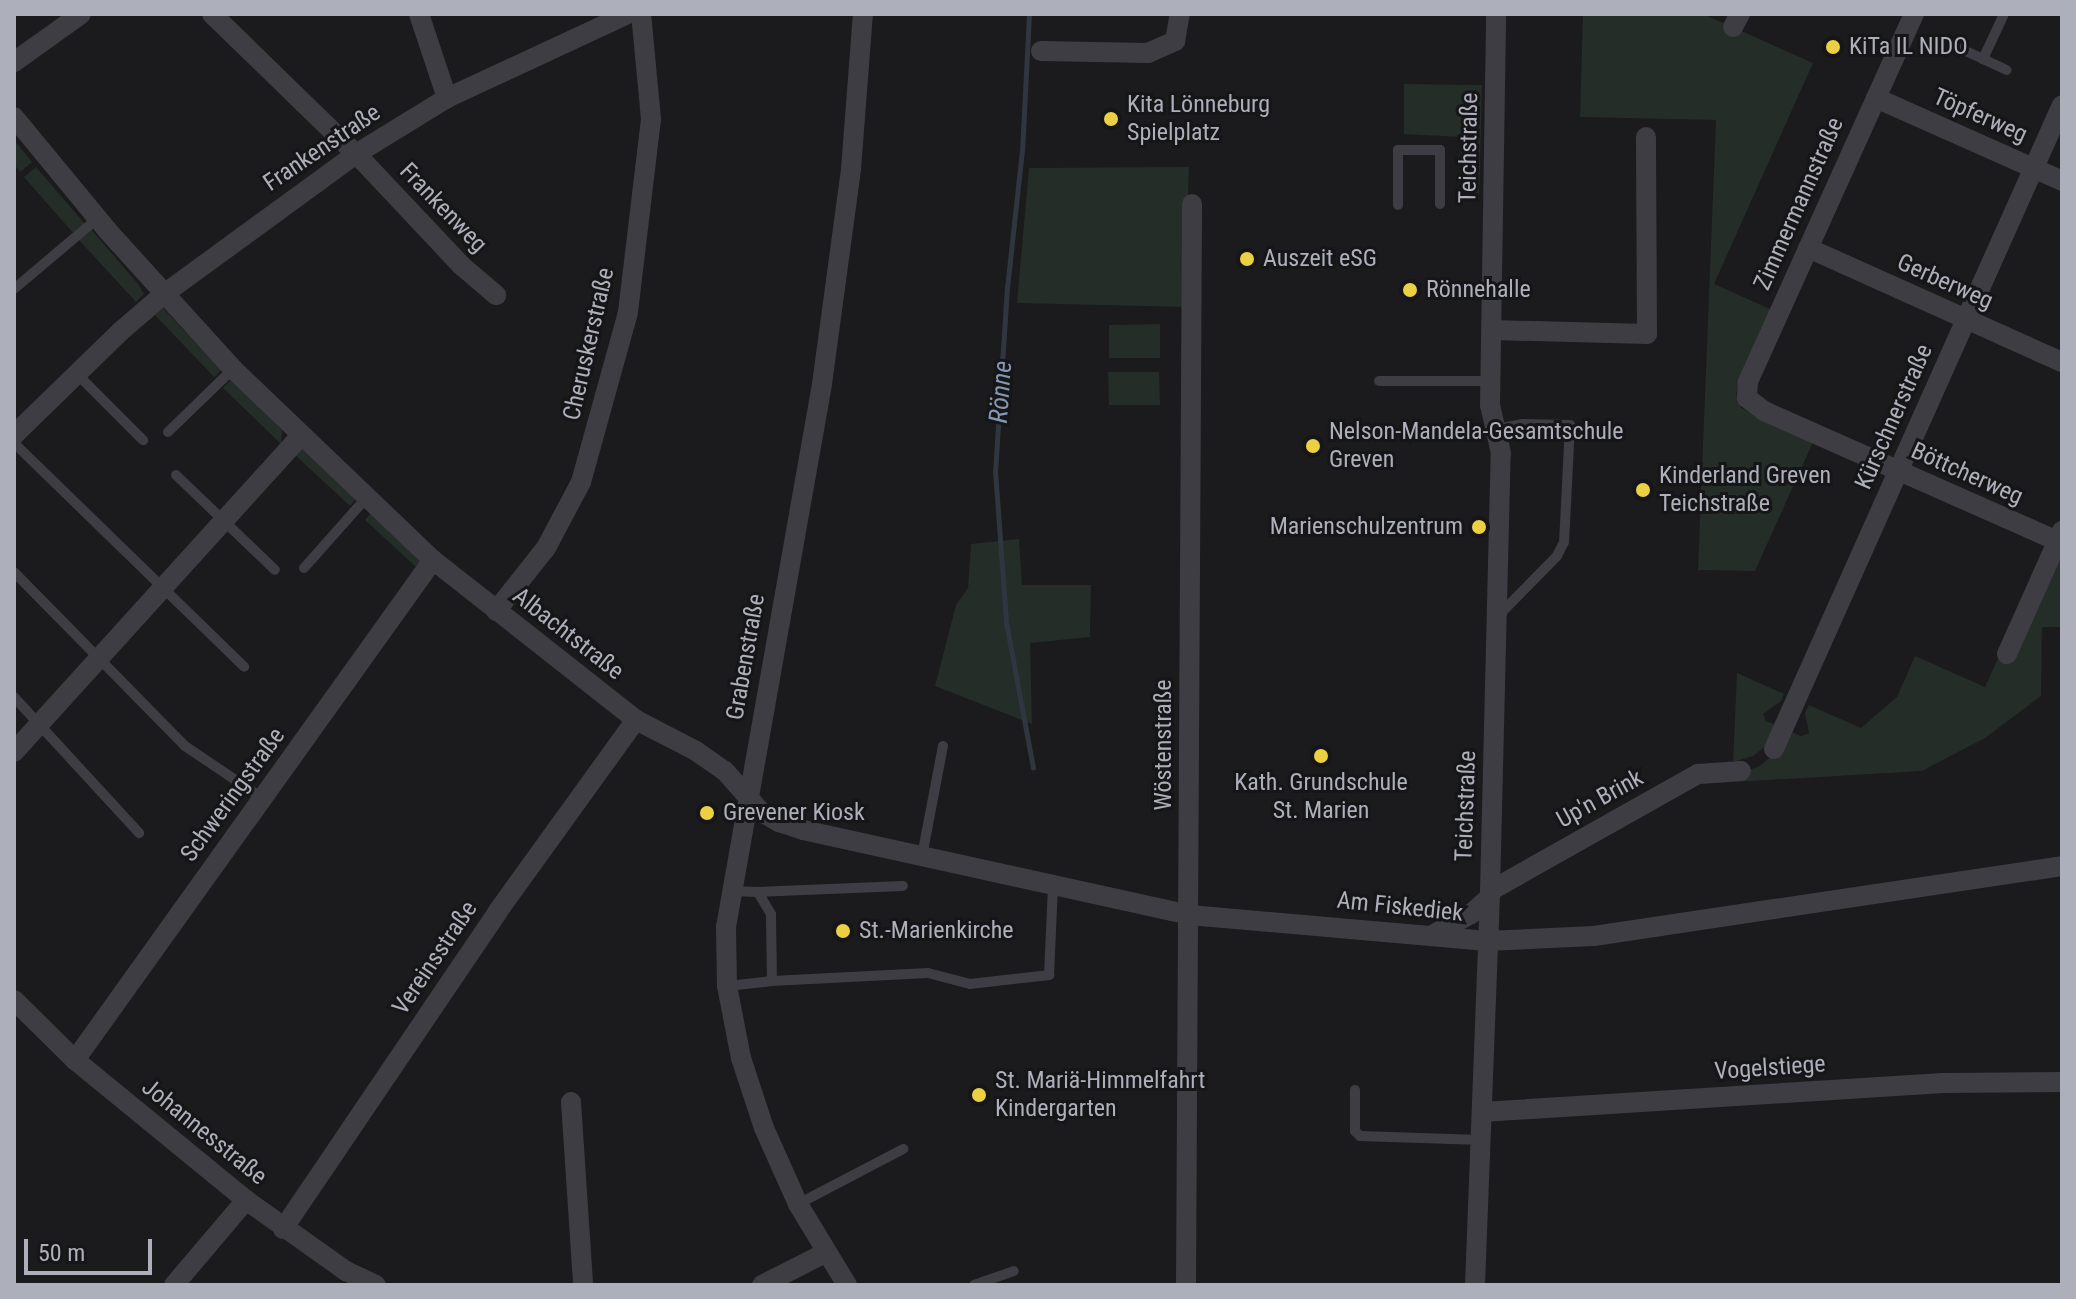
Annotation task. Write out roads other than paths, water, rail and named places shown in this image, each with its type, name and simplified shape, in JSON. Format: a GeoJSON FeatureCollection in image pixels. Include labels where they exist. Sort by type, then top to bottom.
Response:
{"type":"FeatureCollection","features":[{"type":"Feature","properties":{"kind":"street"},"geometry":{"type":"LineString","coordinates":[[14,62],[81,14]]}},
{"type":"Feature","properties":{"kind":"street","name":"Frankenweg"},"geometry":{"type":"LineString","coordinates":[[212,14],[356,154],[462,266],[496,295]]}},
{"type":"Feature","properties":{"kind":"street"},"geometry":{"type":"LineString","coordinates":[[419,14],[447,98]]}},
{"type":"Feature","properties":{"kind":"street","name":"Frankenstraße"},"geometry":{"type":"LineString","coordinates":[[14,435],[76,373],[164,294],[356,154],[447,98],[628,14]]}},
{"type":"Feature","properties":{"kind":"street","name":"Cheruskerstraße"},"geometry":{"type":"LineString","coordinates":[[496,611],[546,548],[581,482],[628,312],[651,119],[641,14]]}},
{"type":"Feature","properties":{"kind":"street","name":"Grabenstraße"},"geometry":{"type":"LineString","coordinates":[[847,1285],[798,1204],[764,1128],[741,1058],[727,986],[726,927],[822,384],[851,169],[863,14]]}},
{"type":"Feature","properties":{"kind":"street"},"geometry":{"type":"LineString","coordinates":[[1041,51],[1148,53],[1166,48],[1175,41],[1180,14]]}},
{"type":"Feature","properties":{"kind":"street","name":"Teichstraße"},"geometry":{"type":"LineString","coordinates":[[1475,1285],[1490,894],[1501,453],[1490,405],[1496,14]]}},
{"type":"Feature","properties":{"kind":"street","name":"Zimmermannstraße"},"geometry":{"type":"LineString","coordinates":[[1764,411],[1747,398],[1748,382],[1914,14]]}},
{"type":"Feature","properties":{"kind":"street","name":"Töpferweg"},"geometry":{"type":"LineString","coordinates":[[1876,98],[2062,181]]}},
{"type":"Feature","properties":{"kind":"street","name":"Kürschnerstraße"},"geometry":{"type":"LineString","coordinates":[[1774,749],[2062,105]]}},
{"type":"Feature","properties":{"kind":"street","name":"Albachtstraße"},"geometry":{"type":"LineString","coordinates":[[14,117],[164,294],[233,369],[433,560],[636,720],[696,751],[725,771],[747,798]]}},
{"type":"Feature","properties":{"kind":"street"},"geometry":{"type":"LineString","coordinates":[[1492,330],[1647,334],[1646,137]]}},
{"type":"Feature","properties":{"kind":"street","name":"Wöstenstraße"},"geometry":{"type":"LineString","coordinates":[[1186,1285],[1192,204]]}},
{"type":"Feature","properties":{"kind":"street","name":"Gerberweg"},"geometry":{"type":"LineString","coordinates":[[1808,248],[2062,362]]}},
{"type":"Feature","properties":{"kind":"street","name":"Böttcherweg"},"geometry":{"type":"LineString","coordinates":[[1764,411],[1898,472],[2060,538]]}},
{"type":"Feature","properties":{"kind":"street"},"geometry":{"type":"LineString","coordinates":[[14,752],[301,436]]}},
{"type":"Feature","properties":{"kind":"street"},"geometry":{"type":"LineString","coordinates":[[2007,654],[2060,538]]}},
{"type":"Feature","properties":{"kind":"street","name":"Schweringstraße"},"geometry":{"type":"LineString","coordinates":[[75,1060],[433,560]]}},
{"type":"Feature","properties":{"kind":"street","name":"Vereinsstraße"},"geometry":{"type":"LineString","coordinates":[[283,1229],[498,911],[636,720]]}},
{"type":"Feature","properties":{"kind":"street","name":"Up'n Brink"},"geometry":{"type":"LineString","coordinates":[[1430,935],[1471,914],[1490,894],[1698,774],[1741,771]]}},
{"type":"Feature","properties":{"kind":"street","name":"Am Fiskediek"},"geometry":{"type":"LineString","coordinates":[[747,798],[761,812],[803,830],[1189,915],[1487,941],[1594,936],[2062,866]]}},
{"type":"Feature","properties":{"kind":"street","name":"Johannesstraße"},"geometry":{"type":"LineString","coordinates":[[14,1000],[75,1060],[246,1200],[346,1271],[376,1285]]}},
{"type":"Feature","properties":{"kind":"street","name":"Vogelstiege"},"geometry":{"type":"LineString","coordinates":[[1482,1112],[1943,1083],[2062,1082]]}},
{"type":"Feature","properties":{"kind":"street"},"geometry":{"type":"LineString","coordinates":[[571,1102],[583,1285]]}},
{"type":"Feature","properties":{"kind":"street"},"geometry":{"type":"LineString","coordinates":[[174,1285],[246,1200]]}},
{"type":"Feature","properties":{"kind":"street"},"geometry":{"type":"LineString","coordinates":[[762,1285],[825,1253]]}},
{"type":"Feature","properties":{"kind":"lane"},"geometry":{"type":"LineString","coordinates":[[1983,59],[2004,14]]}},
{"type":"Feature","properties":{"kind":"lane"},"geometry":{"type":"LineString","coordinates":[[1961,49],[2007,70]]}},
{"type":"Feature","properties":{"kind":"lane"},"geometry":{"type":"LineString","coordinates":[[1398,205],[1398,150],[1440,150],[1440,204]]}},
{"type":"Feature","properties":{"kind":"lane"},"geometry":{"type":"LineString","coordinates":[[14,289],[98,218]]}},
{"type":"Feature","properties":{"kind":"lane"},"geometry":{"type":"LineString","coordinates":[[168,432],[233,369]]}},
{"type":"Feature","properties":{"kind":"lane"},"geometry":{"type":"LineString","coordinates":[[76,373],[143,440]]}},
{"type":"Feature","properties":{"kind":"lane"},"geometry":{"type":"LineString","coordinates":[[1379,381],[1490,381]]}},
{"type":"Feature","properties":{"kind":"lane"},"geometry":{"type":"LineString","coordinates":[[1497,429],[1522,424],[1570,425],[1564,542],[1557,556],[1497,616]]}},
{"type":"Feature","properties":{"kind":"lane"},"geometry":{"type":"LineString","coordinates":[[14,443],[244,667]]}},
{"type":"Feature","properties":{"kind":"lane"},"geometry":{"type":"LineString","coordinates":[[176,475],[275,570]]}},
{"type":"Feature","properties":{"kind":"lane"},"geometry":{"type":"LineString","coordinates":[[304,568],[367,497]]}},
{"type":"Feature","properties":{"kind":"lane"},"geometry":{"type":"LineString","coordinates":[[14,572],[185,746],[262,798]]}},
{"type":"Feature","properties":{"kind":"lane"},"geometry":{"type":"LineString","coordinates":[[14,697],[139,833]]}},
{"type":"Feature","properties":{"kind":"lane"},"geometry":{"type":"LineString","coordinates":[[922,856],[943,746]]}},
{"type":"Feature","properties":{"kind":"lane"},"geometry":{"type":"LineString","coordinates":[[730,891],[903,886]]}},
{"type":"Feature","properties":{"kind":"lane"},"geometry":{"type":"LineString","coordinates":[[727,986],[928,973],[970,984],[1049,975],[1053,886]]}},
{"type":"Feature","properties":{"kind":"lane"},"geometry":{"type":"LineString","coordinates":[[758,892],[771,914],[772,981]]}},
{"type":"Feature","properties":{"kind":"lane"},"geometry":{"type":"LineString","coordinates":[[1355,1090],[1355,1131],[1360,1136],[1481,1140]]}},
{"type":"Feature","properties":{"kind":"lane"},"geometry":{"type":"LineString","coordinates":[[798,1204],[903,1149]]}},
{"type":"Feature","properties":{"kind":"lane"},"geometry":{"type":"LineString","coordinates":[[974,1285],[1014,1271]]}},
{"type":"Feature","properties":{"kind":"waterway","name":"Rönne"},"geometry":{"type":"LineString","coordinates":[[1029,14],[1022,150],[1007,287],[995,471],[1006,622],[1033,768]]}},
{"type":"Feature","properties":{"kind":"place","name":"KiTa IL NIDO"},"geometry":{"type":"Point","coordinates":[1833,47]}},
{"type":"Feature","properties":{"kind":"place","name":"Kita Lönneburg Spielplatz"},"geometry":{"type":"Point","coordinates":[1111,119]}},
{"type":"Feature","properties":{"kind":"place","name":"Auszeit eSG"},"geometry":{"type":"Point","coordinates":[1247,259]}},
{"type":"Feature","properties":{"kind":"place","name":"Rönnehalle"},"geometry":{"type":"Point","coordinates":[1410,290]}},
{"type":"Feature","properties":{"kind":"place","name":"Nelson-Mandela-Gesamtschule Greven"},"geometry":{"type":"Point","coordinates":[1313,446]}},
{"type":"Feature","properties":{"kind":"place","name":"Kinderland Greven Teichstraße"},"geometry":{"type":"Point","coordinates":[1643,490]}},
{"type":"Feature","properties":{"kind":"place","name":"Marienschulzentrum"},"geometry":{"type":"Point","coordinates":[1479,527]}},
{"type":"Feature","properties":{"kind":"place","name":"Kath. Grundschule St. Marien"},"geometry":{"type":"Point","coordinates":[1321,756]}},
{"type":"Feature","properties":{"kind":"place","name":"Grevener Kiosk"},"geometry":{"type":"Point","coordinates":[707,813]}},
{"type":"Feature","properties":{"kind":"place","name":"St.-Marienkirche"},"geometry":{"type":"Point","coordinates":[843,931]}},
{"type":"Feature","properties":{"kind":"place","name":"St. Mariä-Himmelfahrt Kindergarten"},"geometry":{"type":"Point","coordinates":[979,1095]}}]}
